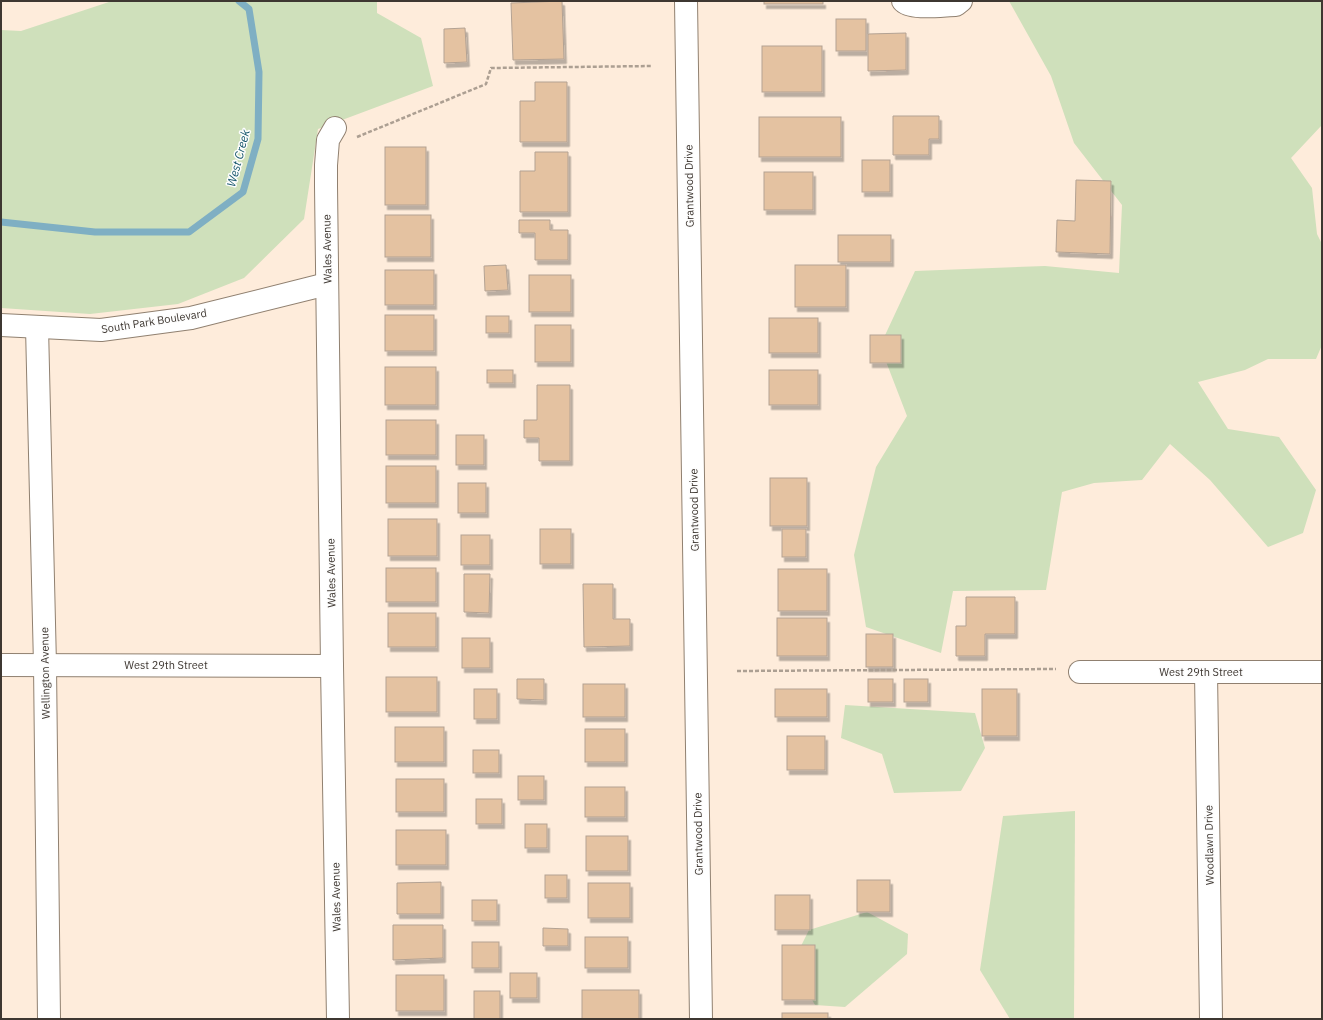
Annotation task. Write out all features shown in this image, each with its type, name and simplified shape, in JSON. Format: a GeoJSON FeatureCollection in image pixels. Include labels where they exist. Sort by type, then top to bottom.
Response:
{"type":"FeatureCollection","features":[{"type":"Feature","properties":{"kind":"street","name":"Grantwood Drive"},"geometry":{"type":"LineString","coordinates":[[686,1],[701,1019]]}},
{"type":"Feature","properties":{"kind":"street"},"geometry":{"type":"LineString","coordinates":[[903,1],[905,4],[913,6],[956,5],[961,1]]}},
{"type":"Feature","properties":{"kind":"street","name":"Wales Avenue"},"geometry":{"type":"LineString","coordinates":[[338,1019],[326,165],[328,140],[343,134]]}},
{"type":"Feature","properties":{"kind":"street","name":"South Park Boulevard"},"geometry":{"type":"LineString","coordinates":[[1,325],[101,330],[190,318],[327,284]]}},
{"type":"Feature","properties":{"kind":"street","name":"Wellington Avenue"},"geometry":{"type":"LineString","coordinates":[[37,327],[45,665],[49,1019]]}},
{"type":"Feature","properties":{"kind":"street","name":"West 29th Street"},"geometry":{"type":"LineString","coordinates":[[1,665],[332,666]]}},
{"type":"Feature","properties":{"kind":"street","name":"West 29th Street"},"geometry":{"type":"LineString","coordinates":[[1080,672],[1322,672]]}},
{"type":"Feature","properties":{"kind":"street","name":"Woodlawn Drive"},"geometry":{"type":"LineString","coordinates":[[1206,672],[1211,1019]]}},
{"type":"Feature","properties":{"kind":"path"},"geometry":{"type":"LineString","coordinates":[[343,134],[486,84],[491,68],[651,66]]}},
{"type":"Feature","properties":{"kind":"path"},"geometry":{"type":"LineString","coordinates":[[737,670],[1056,669]]}},
{"type":"Feature","properties":{"kind":"green space"},"geometry":{"type":"Polygon","coordinates":[[[112,1],[377,1],[377,13],[421,38],[433,86],[318,129],[304,219],[244,278],[178,304],[90,314],[1,308],[1,30],[21,31],[112,1]]]}},
{"type":"Feature","properties":{"kind":"green space"},"geometry":{"type":"Polygon","coordinates":[[[1009,1],[1322,1],[1322,125],[1291,158],[1312,188],[1317,234],[1322,244],[1322,345],[1316,359],[1268,359],[1245,370],[1198,382],[1228,429],[1279,437],[1316,490],[1303,533],[1268,547],[1210,480],[1170,444],[1142,480],[1094,483],[1062,492],[1046,590],[953,591],[941,653],[866,627],[854,555],[876,467],[907,416],[880,346],[915,271],[1045,266],[1119,273],[1122,205],[1074,143],[1051,76],[1009,1]]]}},
{"type":"Feature","properties":{"kind":"green space"},"geometry":{"type":"Polygon","coordinates":[[[845,705],[975,713],[985,748],[961,791],[894,793],[882,754],[841,738],[845,705]]]}},
{"type":"Feature","properties":{"kind":"green space"},"geometry":{"type":"Polygon","coordinates":[[[1075,811],[1074,1019],[1010,1019],[980,970],[1003,816],[1075,811]]]}},
{"type":"Feature","properties":{"kind":"green space"},"geometry":{"type":"Polygon","coordinates":[[[867,912],[908,934],[907,954],[845,1007],[815,1005],[792,964],[809,930],[867,912]]]}},
{"type":"Feature","properties":{"kind":"building"},"geometry":{"type":"Polygon","coordinates":[[[562,1],[564,59],[513,60],[511,3],[562,1]]]}},
{"type":"Feature","properties":{"kind":"building"},"geometry":{"type":"Polygon","coordinates":[[[764,1],[823,1],[823,4],[764,4],[764,1]]]}},
{"type":"Feature","properties":{"kind":"building"},"geometry":{"type":"Polygon","coordinates":[[[836,19],[866,19],[866,51],[836,51],[836,19]]]}},
{"type":"Feature","properties":{"kind":"building"},"geometry":{"type":"Polygon","coordinates":[[[465,28],[467,62],[444,63],[444,29],[465,28]]]}},
{"type":"Feature","properties":{"kind":"building"},"geometry":{"type":"Polygon","coordinates":[[[906,33],[906,70],[868,71],[868,34],[906,33]]]}},
{"type":"Feature","properties":{"kind":"building"},"geometry":{"type":"Polygon","coordinates":[[[762,46],[822,46],[822,92],[762,92],[762,46]]]}},
{"type":"Feature","properties":{"kind":"building"},"geometry":{"type":"Polygon","coordinates":[[[535,82],[567,82],[567,142],[520,142],[520,101],[535,101],[535,82]]]}},
{"type":"Feature","properties":{"kind":"building"},"geometry":{"type":"Polygon","coordinates":[[[893,116],[939,116],[939,139],[929,139],[929,155],[893,155],[893,116]]]}},
{"type":"Feature","properties":{"kind":"building"},"geometry":{"type":"Polygon","coordinates":[[[759,117],[841,117],[841,157],[759,157],[759,117]]]}},
{"type":"Feature","properties":{"kind":"building"},"geometry":{"type":"Polygon","coordinates":[[[385,147],[426,147],[426,205],[385,205],[385,147]]]}},
{"type":"Feature","properties":{"kind":"building"},"geometry":{"type":"Polygon","coordinates":[[[535,152],[568,152],[568,212],[520,212],[520,171],[535,171],[535,152]]]}},
{"type":"Feature","properties":{"kind":"building"},"geometry":{"type":"Polygon","coordinates":[[[862,160],[890,160],[890,192],[862,192],[862,160]]]}},
{"type":"Feature","properties":{"kind":"building"},"geometry":{"type":"Polygon","coordinates":[[[764,172],[813,172],[813,210],[764,210],[764,172]]]}},
{"type":"Feature","properties":{"kind":"building"},"geometry":{"type":"Polygon","coordinates":[[[1076,180],[1111,181],[1110,254],[1056,252],[1057,220],[1075,221],[1076,180]]]}},
{"type":"Feature","properties":{"kind":"building"},"geometry":{"type":"Polygon","coordinates":[[[385,215],[431,215],[431,257],[385,257],[385,215]]]}},
{"type":"Feature","properties":{"kind":"building"},"geometry":{"type":"Polygon","coordinates":[[[519,220],[550,220],[550,230],[568,230],[568,260],[535,260],[535,233],[519,233],[519,220]]]}},
{"type":"Feature","properties":{"kind":"building"},"geometry":{"type":"Polygon","coordinates":[[[838,235],[891,235],[891,262],[838,262],[838,235]]]}},
{"type":"Feature","properties":{"kind":"building"},"geometry":{"type":"Polygon","coordinates":[[[506,265],[508,290],[485,291],[484,266],[506,265]]]}},
{"type":"Feature","properties":{"kind":"building"},"geometry":{"type":"Polygon","coordinates":[[[795,265],[846,265],[846,307],[795,307],[795,265]]]}},
{"type":"Feature","properties":{"kind":"building"},"geometry":{"type":"Polygon","coordinates":[[[385,270],[434,270],[434,305],[385,305],[385,270]]]}},
{"type":"Feature","properties":{"kind":"building"},"geometry":{"type":"Polygon","coordinates":[[[529,275],[571,275],[571,312],[529,312],[529,275]]]}},
{"type":"Feature","properties":{"kind":"building"},"geometry":{"type":"Polygon","coordinates":[[[385,315],[434,315],[434,351],[385,351],[385,315]]]}},
{"type":"Feature","properties":{"kind":"building"},"geometry":{"type":"Polygon","coordinates":[[[486,316],[509,316],[509,333],[486,333],[486,316]]]}},
{"type":"Feature","properties":{"kind":"building"},"geometry":{"type":"Polygon","coordinates":[[[769,318],[818,318],[818,353],[769,353],[769,318]]]}},
{"type":"Feature","properties":{"kind":"building"},"geometry":{"type":"Polygon","coordinates":[[[535,325],[571,325],[571,362],[535,362],[535,325]]]}},
{"type":"Feature","properties":{"kind":"building"},"geometry":{"type":"Polygon","coordinates":[[[870,335],[901,335],[901,363],[870,363],[870,335]]]}},
{"type":"Feature","properties":{"kind":"building"},"geometry":{"type":"Polygon","coordinates":[[[385,367],[436,367],[436,405],[385,405],[385,367]]]}},
{"type":"Feature","properties":{"kind":"building"},"geometry":{"type":"Polygon","coordinates":[[[487,370],[513,370],[513,383],[487,383],[487,370]]]}},
{"type":"Feature","properties":{"kind":"building"},"geometry":{"type":"Polygon","coordinates":[[[769,370],[818,370],[818,405],[769,405],[769,370]]]}},
{"type":"Feature","properties":{"kind":"building"},"geometry":{"type":"Polygon","coordinates":[[[537,385],[570,385],[570,461],[539,461],[539,438],[524,438],[524,420],[537,420],[537,385]]]}},
{"type":"Feature","properties":{"kind":"building"},"geometry":{"type":"Polygon","coordinates":[[[386,420],[436,420],[436,455],[386,455],[386,420]]]}},
{"type":"Feature","properties":{"kind":"building"},"geometry":{"type":"Polygon","coordinates":[[[456,435],[484,435],[484,465],[456,465],[456,435]]]}},
{"type":"Feature","properties":{"kind":"building"},"geometry":{"type":"Polygon","coordinates":[[[386,466],[436,466],[436,503],[386,503],[386,466]]]}},
{"type":"Feature","properties":{"kind":"building"},"geometry":{"type":"Polygon","coordinates":[[[770,478],[807,478],[807,526],[770,526],[770,478]]]}},
{"type":"Feature","properties":{"kind":"building"},"geometry":{"type":"Polygon","coordinates":[[[458,483],[486,483],[486,513],[458,513],[458,483]]]}},
{"type":"Feature","properties":{"kind":"building"},"geometry":{"type":"Polygon","coordinates":[[[388,519],[437,519],[437,556],[388,556],[388,519]]]}},
{"type":"Feature","properties":{"kind":"building"},"geometry":{"type":"Polygon","coordinates":[[[540,529],[571,529],[571,564],[540,564],[540,529]]]}},
{"type":"Feature","properties":{"kind":"building"},"geometry":{"type":"Polygon","coordinates":[[[782,529],[806,529],[806,557],[782,557],[782,529]]]}},
{"type":"Feature","properties":{"kind":"building"},"geometry":{"type":"Polygon","coordinates":[[[461,535],[490,535],[490,565],[461,565],[461,535]]]}},
{"type":"Feature","properties":{"kind":"building"},"geometry":{"type":"Polygon","coordinates":[[[386,568],[436,568],[436,602],[386,602],[386,568]]]}},
{"type":"Feature","properties":{"kind":"building"},"geometry":{"type":"Polygon","coordinates":[[[778,569],[827,569],[827,611],[778,611],[778,569]]]}},
{"type":"Feature","properties":{"kind":"building"},"geometry":{"type":"Polygon","coordinates":[[[464,574],[490,574],[489,613],[464,612],[464,574]]]}},
{"type":"Feature","properties":{"kind":"building"},"geometry":{"type":"Polygon","coordinates":[[[583,584],[613,584],[613,619],[630,619],[630,646],[584,647],[583,584]]]}},
{"type":"Feature","properties":{"kind":"building"},"geometry":{"type":"Polygon","coordinates":[[[966,597],[1015,597],[1015,634],[985,634],[985,656],[956,656],[956,626],[966,626],[966,597]]]}},
{"type":"Feature","properties":{"kind":"building"},"geometry":{"type":"Polygon","coordinates":[[[388,613],[436,613],[436,647],[388,647],[388,613]]]}},
{"type":"Feature","properties":{"kind":"building"},"geometry":{"type":"Polygon","coordinates":[[[777,618],[827,618],[827,656],[777,656],[777,618]]]}},
{"type":"Feature","properties":{"kind":"building"},"geometry":{"type":"Polygon","coordinates":[[[866,634],[893,634],[893,667],[866,667],[866,634]]]}},
{"type":"Feature","properties":{"kind":"building"},"geometry":{"type":"Polygon","coordinates":[[[462,638],[490,638],[490,668],[462,668],[462,638]]]}},
{"type":"Feature","properties":{"kind":"building"},"geometry":{"type":"Polygon","coordinates":[[[386,677],[437,677],[437,712],[386,712],[386,677]]]}},
{"type":"Feature","properties":{"kind":"building"},"geometry":{"type":"Polygon","coordinates":[[[517,679],[544,679],[544,700],[517,699],[517,679]]]}},
{"type":"Feature","properties":{"kind":"building"},"geometry":{"type":"Polygon","coordinates":[[[868,679],[893,679],[893,702],[868,702],[868,679]]]}},
{"type":"Feature","properties":{"kind":"building"},"geometry":{"type":"Polygon","coordinates":[[[904,679],[928,679],[928,702],[904,702],[904,679]]]}},
{"type":"Feature","properties":{"kind":"building"},"geometry":{"type":"Polygon","coordinates":[[[583,684],[625,684],[625,717],[583,717],[583,684]]]}},
{"type":"Feature","properties":{"kind":"building"},"geometry":{"type":"Polygon","coordinates":[[[474,689],[497,689],[497,719],[474,719],[474,689]]]}},
{"type":"Feature","properties":{"kind":"building"},"geometry":{"type":"Polygon","coordinates":[[[775,689],[827,689],[827,717],[775,717],[775,689]]]}},
{"type":"Feature","properties":{"kind":"building"},"geometry":{"type":"Polygon","coordinates":[[[982,689],[1017,689],[1017,736],[982,736],[982,689]]]}},
{"type":"Feature","properties":{"kind":"building"},"geometry":{"type":"Polygon","coordinates":[[[395,727],[444,727],[444,762],[395,762],[395,727]]]}},
{"type":"Feature","properties":{"kind":"building"},"geometry":{"type":"Polygon","coordinates":[[[585,729],[625,729],[625,762],[585,762],[585,729]]]}},
{"type":"Feature","properties":{"kind":"building"},"geometry":{"type":"Polygon","coordinates":[[[787,736],[825,736],[825,770],[787,770],[787,736]]]}},
{"type":"Feature","properties":{"kind":"building"},"geometry":{"type":"Polygon","coordinates":[[[473,750],[499,750],[499,773],[473,773],[473,750]]]}},
{"type":"Feature","properties":{"kind":"building"},"geometry":{"type":"Polygon","coordinates":[[[518,776],[544,776],[544,800],[518,800],[518,776]]]}},
{"type":"Feature","properties":{"kind":"building"},"geometry":{"type":"Polygon","coordinates":[[[396,779],[444,779],[444,812],[396,812],[396,779]]]}},
{"type":"Feature","properties":{"kind":"building"},"geometry":{"type":"Polygon","coordinates":[[[585,787],[625,787],[625,817],[585,817],[585,787]]]}},
{"type":"Feature","properties":{"kind":"building"},"geometry":{"type":"Polygon","coordinates":[[[476,799],[502,799],[502,824],[476,824],[476,799]]]}},
{"type":"Feature","properties":{"kind":"building"},"geometry":{"type":"Polygon","coordinates":[[[525,824],[547,824],[547,848],[525,848],[525,824]]]}},
{"type":"Feature","properties":{"kind":"building"},"geometry":{"type":"Polygon","coordinates":[[[396,830],[446,830],[446,865],[396,865],[396,830]]]}},
{"type":"Feature","properties":{"kind":"building"},"geometry":{"type":"Polygon","coordinates":[[[586,836],[628,836],[628,871],[586,871],[586,836]]]}},
{"type":"Feature","properties":{"kind":"building"},"geometry":{"type":"Polygon","coordinates":[[[545,875],[567,875],[567,898],[545,898],[545,875]]]}},
{"type":"Feature","properties":{"kind":"building"},"geometry":{"type":"Polygon","coordinates":[[[857,880],[890,880],[890,912],[857,912],[857,880]]]}},
{"type":"Feature","properties":{"kind":"building"},"geometry":{"type":"Polygon","coordinates":[[[441,882],[441,914],[397,914],[397,883],[441,882]]]}},
{"type":"Feature","properties":{"kind":"building"},"geometry":{"type":"Polygon","coordinates":[[[588,883],[630,883],[630,918],[588,918],[588,883]]]}},
{"type":"Feature","properties":{"kind":"building"},"geometry":{"type":"Polygon","coordinates":[[[775,895],[810,895],[810,930],[775,930],[775,895]]]}},
{"type":"Feature","properties":{"kind":"building"},"geometry":{"type":"Polygon","coordinates":[[[472,900],[497,900],[497,921],[472,921],[472,900]]]}},
{"type":"Feature","properties":{"kind":"building"},"geometry":{"type":"Polygon","coordinates":[[[393,925],[443,925],[443,958],[393,960],[393,925]]]}},
{"type":"Feature","properties":{"kind":"building"},"geometry":{"type":"Polygon","coordinates":[[[543,928],[568,929],[568,946],[543,946],[543,928]]]}},
{"type":"Feature","properties":{"kind":"building"},"geometry":{"type":"Polygon","coordinates":[[[585,937],[628,937],[628,968],[585,968],[585,937]]]}},
{"type":"Feature","properties":{"kind":"building"},"geometry":{"type":"Polygon","coordinates":[[[472,942],[499,942],[499,968],[472,968],[472,942]]]}},
{"type":"Feature","properties":{"kind":"building"},"geometry":{"type":"Polygon","coordinates":[[[782,945],[815,945],[815,1000],[782,1000],[782,945]]]}},
{"type":"Feature","properties":{"kind":"building"},"geometry":{"type":"Polygon","coordinates":[[[510,973],[537,973],[537,998],[510,998],[510,973]]]}},
{"type":"Feature","properties":{"kind":"building"},"geometry":{"type":"Polygon","coordinates":[[[396,975],[444,975],[444,1011],[396,1011],[396,975]]]}},
{"type":"Feature","properties":{"kind":"building"},"geometry":{"type":"Polygon","coordinates":[[[582,990],[639,990],[639,1019],[582,1019],[582,990]]]}},
{"type":"Feature","properties":{"kind":"building"},"geometry":{"type":"Polygon","coordinates":[[[474,991],[500,991],[500,1019],[474,1019],[474,991]]]}},
{"type":"Feature","properties":{"kind":"building"},"geometry":{"type":"Polygon","coordinates":[[[782,1013],[828,1013],[828,1019],[782,1019],[782,1013]]]}},
{"type":"Feature","properties":{"kind":"waterway","name":"West Creek"},"geometry":{"type":"LineString","coordinates":[[1,222],[95,232],[189,232],[243,192],[258,139],[259,72],[249,9],[239,1]]}}]}
